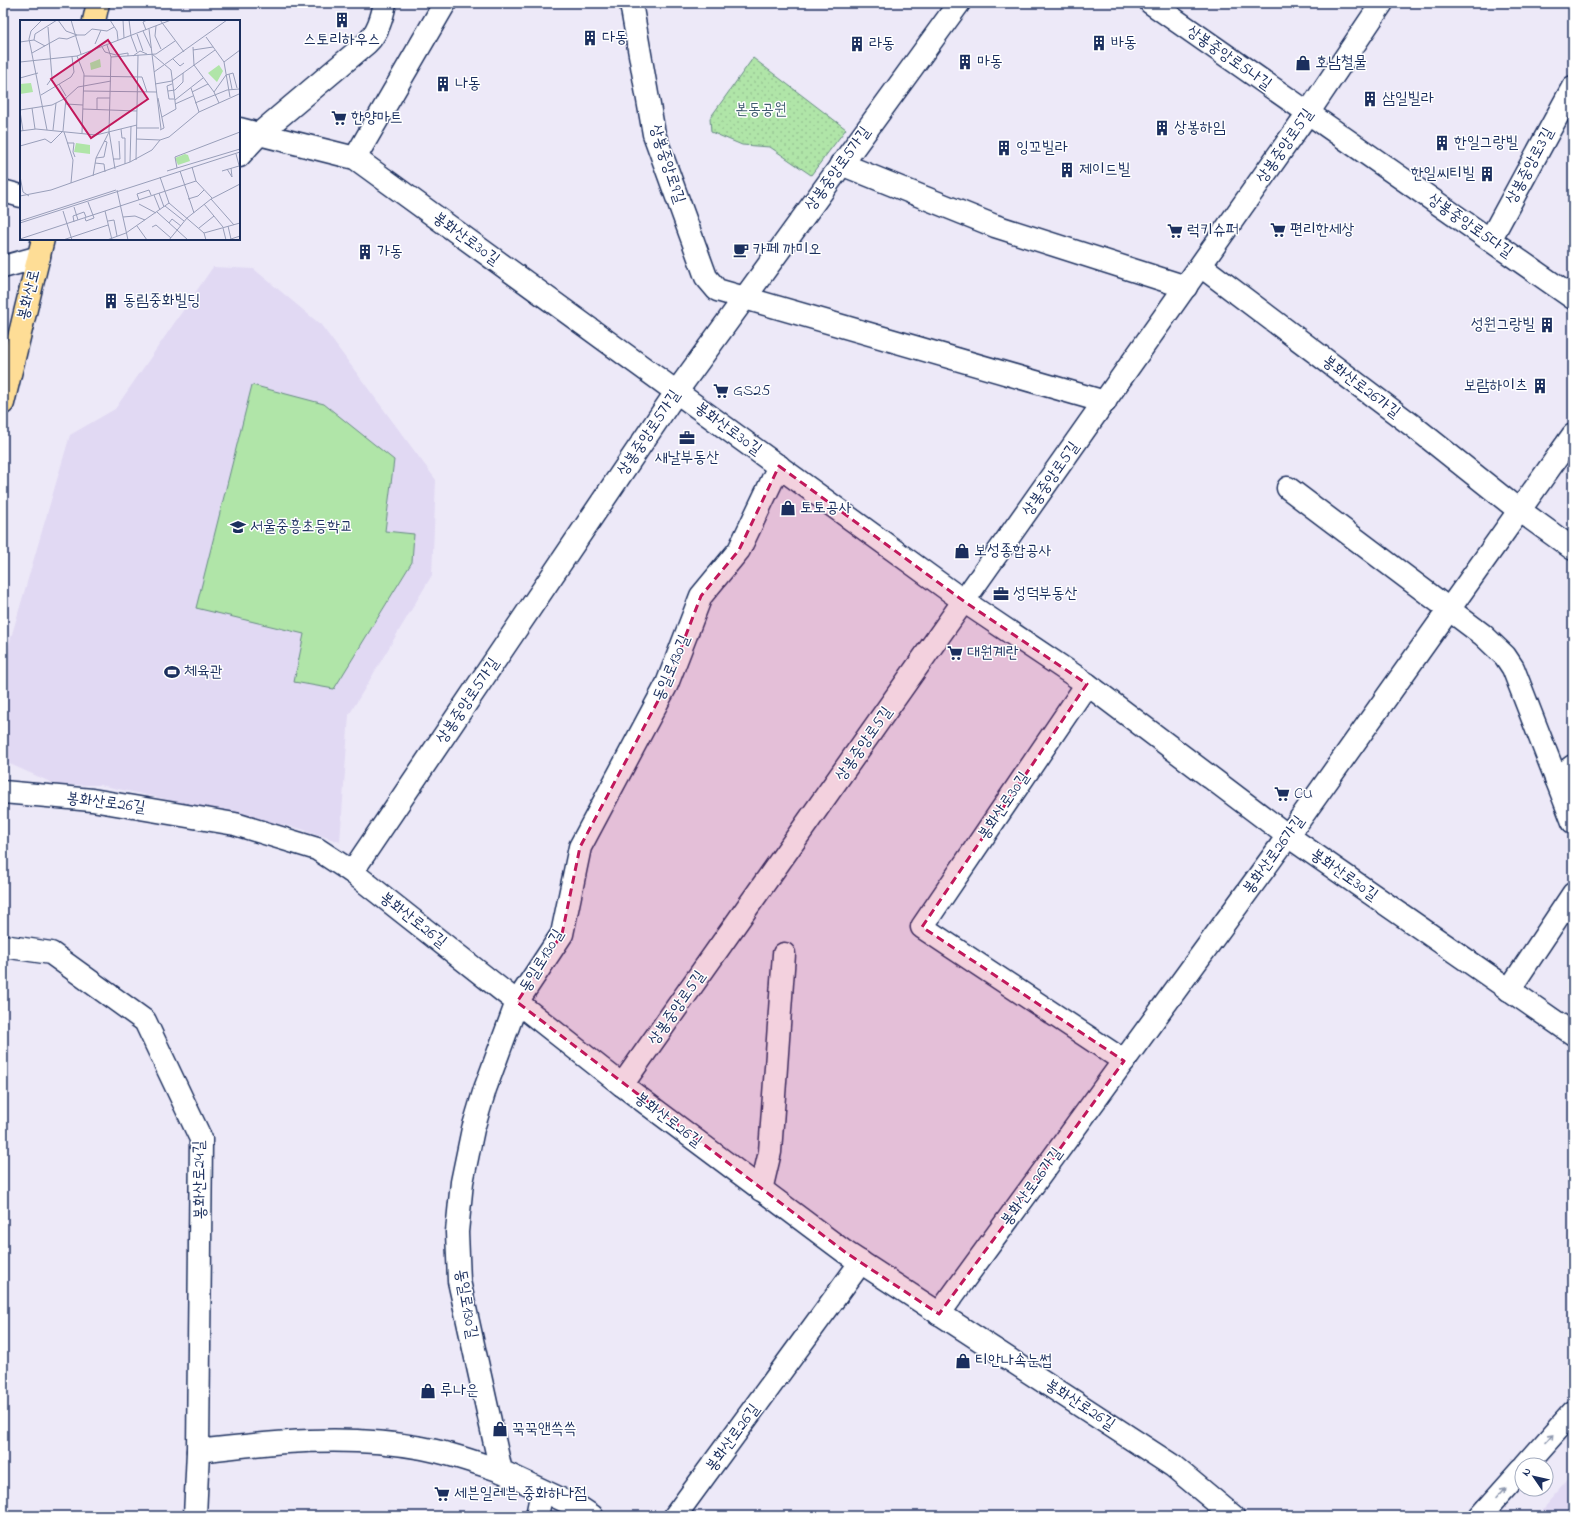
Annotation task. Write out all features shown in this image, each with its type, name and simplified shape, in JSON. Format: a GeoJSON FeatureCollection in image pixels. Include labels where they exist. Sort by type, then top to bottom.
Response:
{"type":"FeatureCollection","features":[{"type":"Feature","properties":{"kind":"main road"},"geometry":{"type":"LineString","coordinates":[[94,20],[98,3]]}},
{"type":"Feature","properties":{"kind":"main road","name":"봉화산로"},"geometry":{"type":"LineString","coordinates":[[3,403],[41,248]]}},
{"type":"Feature","properties":{"kind":"street"},"geometry":{"type":"LineString","coordinates":[[240,154],[249,131],[367,43],[379,26],[385,3]]}},
{"type":"Feature","properties":{"kind":"street"},"geometry":{"type":"LineString","coordinates":[[355,158],[445,3]]}},
{"type":"Feature","properties":{"kind":"street","name":"상봉중앙로9길"},"geometry":{"type":"LineString","coordinates":[[632,3],[654,134],[706,277],[717,290],[744,298]]}},
{"type":"Feature","properties":{"kind":"street","name":"상봉중앙로5가길"},"geometry":{"type":"LineString","coordinates":[[352,872],[677,391],[841,164],[960,3]]}},
{"type":"Feature","properties":{"kind":"street","name":"상봉중앙로5나길"},"geometry":{"type":"LineString","coordinates":[[1151,3],[1308,113]]}},
{"type":"Feature","properties":{"kind":"street","name":"상봉중앙로5길"},"geometry":{"type":"LineString","coordinates":[[622,1085],[965,602],[1308,113],[1382,3]]}},
{"type":"Feature","properties":{"kind":"street","name":"상봉중앙로3길"},"geometry":{"type":"LineString","coordinates":[[1490,240],[1572,91]]}},
{"type":"Feature","properties":{"kind":"street","name":"상봉중앙로5다길"},"geometry":{"type":"LineString","coordinates":[[1308,113],[1573,298]]}},
{"type":"Feature","properties":{"kind":"street","name":"봉화산로30길"},"geometry":{"type":"LineString","coordinates":[[249,131],[355,158],[965,602],[1086,684],[1288,836],[1573,1034]]}},
{"type":"Feature","properties":{"kind":"street"},"geometry":{"type":"LineString","coordinates":[[841,164],[995,226],[1186,287]]}},
{"type":"Feature","properties":{"kind":"street"},"geometry":{"type":"LineString","coordinates":[[3,191],[20,196]]}},
{"type":"Feature","properties":{"kind":"street","name":"봉화산로"},"geometry":{"type":"LineString","coordinates":[[3,267],[41,248]]}},
{"type":"Feature","properties":{"kind":"street","name":"봉화산로26가길"},"geometry":{"type":"LineString","coordinates":[[1200,266],[1417,429],[1520,510]]}},
{"type":"Feature","properties":{"kind":"street"},"geometry":{"type":"LineString","coordinates":[[744,298],[1105,402]]}},
{"type":"Feature","properties":{"kind":"street","name":"봉화산로26가길"},"geometry":{"type":"LineString","coordinates":[[939,1314],[1288,836],[1573,435]]}},
{"type":"Feature","properties":{"kind":"street","name":"동일로130길"},"geometry":{"type":"LineString","coordinates":[[501,1471],[459,1281],[457,1232],[462,1182],[473,1129],[485,1089],[517,1002],[562,934],[580,847],[667,684],[701,596],[739,550],[780,466]]}},
{"type":"Feature","properties":{"kind":"street"},"geometry":{"type":"LineString","coordinates":[[1288,488],[1483,634],[1505,656],[1513,668],[1565,773],[1573,822]]}},
{"type":"Feature","properties":{"kind":"street"},"geometry":{"type":"LineString","coordinates":[[1520,510],[1573,548]]}},
{"type":"Feature","properties":{"kind":"street","name":"봉화산로30길"},"geometry":{"type":"LineString","coordinates":[[1086,684],[922,927],[1124,1060]]}},
{"type":"Feature","properties":{"kind":"street","name":"봉화산로26길"},"geometry":{"type":"LineString","coordinates":[[3,792],[92,800],[235,824],[317,849],[352,872],[622,1085],[761,1190],[861,1262],[1173,1466],[1233,1516]]}},
{"type":"Feature","properties":{"kind":"street"},"geometry":{"type":"LineString","coordinates":[[1509,990],[1573,894]]}},
{"type":"Feature","properties":{"kind":"street","name":"봉화산로24길"},"geometry":{"type":"LineString","coordinates":[[3,946],[51,953],[145,1021],[202,1139],[198,1451],[195,1516]]}},
{"type":"Feature","properties":{"kind":"street"},"geometry":{"type":"LineString","coordinates":[[761,1190],[770,1152],[784,954]]}},
{"type":"Feature","properties":{"kind":"street","name":"봉화산로26길"},"geometry":{"type":"LineString","coordinates":[[675,1516],[861,1262]]}},
{"type":"Feature","properties":{"kind":"street"},"geometry":{"type":"LineString","coordinates":[[1533,1457],[1573,1412]]}},
{"type":"Feature","properties":{"kind":"street"},"geometry":{"type":"LineString","coordinates":[[198,1451],[269,1443],[306,1441],[380,1443],[421,1448],[445,1453],[501,1471],[580,1508],[592,1516]]}},
{"type":"Feature","properties":{"kind":"street"},"geometry":{"type":"LineString","coordinates":[[1480,1516],[1514,1478]]}},
{"type":"Feature","properties":{"kind":"street"},"geometry":{"type":"LineString","coordinates":[[538,1516],[542,1491]]}},
{"type":"Feature","properties":{"kind":"highlighted area"},"geometry":{"type":"Polygon","coordinates":[[[779,466],[965,602],[1087,684],[922,927],[1124,1061],[939,1314],[845,1252],[517,1002],[562,934],[580,847],[667,684],[701,596],[739,550],[779,466]]]}},
{"type":"Feature","properties":{"kind":"shaded area","name":"서울중흥초등학교"},"geometry":{"type":"Polygon","coordinates":[[[213,267],[254,269],[321,325],[436,480],[432,575],[349,715],[340,842],[302,829],[100,785],[57,785],[3,761],[3,665],[70,435],[115,409],[213,267]]]}},
{"type":"Feature","properties":{"kind":"shaded area"},"geometry":{"type":"Polygon","coordinates":[[[1573,1474],[1573,1516],[1536,1516],[1573,1474]]]}},
{"type":"Feature","properties":{"kind":"green space","name":"본동공원"},"geometry":{"type":"Polygon","coordinates":[[[753,58],[846,129],[811,175],[770,147],[742,145],[711,132],[710,118],[753,58]]]}},
{"type":"Feature","properties":{"kind":"green space"},"geometry":{"type":"Polygon","coordinates":[[[252,385],[324,404],[394,460],[385,531],[414,534],[412,562],[334,689],[294,682],[304,634],[196,608],[252,385]]]}},
{"type":"Feature","properties":{"kind":"place","name":"스토리하우스"},"geometry":{"type":"Point","coordinates":[342,20]}},
{"type":"Feature","properties":{"kind":"place","name":"다동"},"geometry":{"type":"Point","coordinates":[590,38]}},
{"type":"Feature","properties":{"kind":"place","name":"바동"},"geometry":{"type":"Point","coordinates":[1099,43]}},
{"type":"Feature","properties":{"kind":"place","name":"라동"},"geometry":{"type":"Point","coordinates":[857,44]}},
{"type":"Feature","properties":{"kind":"place","name":"마동"},"geometry":{"type":"Point","coordinates":[965,62]}},
{"type":"Feature","properties":{"kind":"place","name":"호남철물"},"geometry":{"type":"Point","coordinates":[1303,63]}},
{"type":"Feature","properties":{"kind":"place","name":"나동"},"geometry":{"type":"Point","coordinates":[443,84]}},
{"type":"Feature","properties":{"kind":"place","name":"삼일빌라"},"geometry":{"type":"Point","coordinates":[1370,99]}},
{"type":"Feature","properties":{"kind":"place","name":"한양마트"},"geometry":{"type":"Point","coordinates":[339,118]}},
{"type":"Feature","properties":{"kind":"place","name":"상봉하임"},"geometry":{"type":"Point","coordinates":[1162,128]}},
{"type":"Feature","properties":{"kind":"place","name":"한일그랑빌"},"geometry":{"type":"Point","coordinates":[1442,143]}},
{"type":"Feature","properties":{"kind":"place","name":"잉꼬빌라"},"geometry":{"type":"Point","coordinates":[1004,148]}},
{"type":"Feature","properties":{"kind":"place","name":"제이드빌"},"geometry":{"type":"Point","coordinates":[1067,170]}},
{"type":"Feature","properties":{"kind":"place","name":"한일씨티빌"},"geometry":{"type":"Point","coordinates":[1487,174]}},
{"type":"Feature","properties":{"kind":"place","name":"편리한세상"},"geometry":{"type":"Point","coordinates":[1278,230]}},
{"type":"Feature","properties":{"kind":"place","name":"럭키슈퍼"},"geometry":{"type":"Point","coordinates":[1175,231]}},
{"type":"Feature","properties":{"kind":"place","name":"카페 까미오"},"geometry":{"type":"Point","coordinates":[741,250]}},
{"type":"Feature","properties":{"kind":"place","name":"가동"},"geometry":{"type":"Point","coordinates":[365,252]}},
{"type":"Feature","properties":{"kind":"place","name":"동림중화빌딩"},"geometry":{"type":"Point","coordinates":[111,301]}},
{"type":"Feature","properties":{"kind":"place","name":"성원그랑빌"},"geometry":{"type":"Point","coordinates":[1547,325]}},
{"type":"Feature","properties":{"kind":"place","name":"보람하이츠"},"geometry":{"type":"Point","coordinates":[1540,386]}},
{"type":"Feature","properties":{"kind":"place","name":"GS25"},"geometry":{"type":"Point","coordinates":[721,391]}},
{"type":"Feature","properties":{"kind":"place","name":"새날부동산"},"geometry":{"type":"Point","coordinates":[687,438]}},
{"type":"Feature","properties":{"kind":"place","name":"토토공사"},"geometry":{"type":"Point","coordinates":[788,508]}},
{"type":"Feature","properties":{"kind":"place","name":"서울중흥초등학교"},"geometry":{"type":"Point","coordinates":[238,527]}},
{"type":"Feature","properties":{"kind":"place","name":"보성종합공사"},"geometry":{"type":"Point","coordinates":[962,551]}},
{"type":"Feature","properties":{"kind":"place","name":"성덕부동산"},"geometry":{"type":"Point","coordinates":[1001,594]}},
{"type":"Feature","properties":{"kind":"place","name":"대원계란"},"geometry":{"type":"Point","coordinates":[955,653]}},
{"type":"Feature","properties":{"kind":"place","name":"체육관"},"geometry":{"type":"Point","coordinates":[172,672]}},
{"type":"Feature","properties":{"kind":"place","name":"CU"},"geometry":{"type":"Point","coordinates":[1282,794]}},
{"type":"Feature","properties":{"kind":"place","name":"티안나속눈썹"},"geometry":{"type":"Point","coordinates":[963,1361]}},
{"type":"Feature","properties":{"kind":"place","name":"루나은"},"geometry":{"type":"Point","coordinates":[428,1391]}},
{"type":"Feature","properties":{"kind":"place","name":"꾹꾹앤쓱쓱"},"geometry":{"type":"Point","coordinates":[500,1429]}},
{"type":"Feature","properties":{"kind":"place","name":"세븐일레븐 중화하나점"},"geometry":{"type":"Point","coordinates":[442,1494]}}]}
